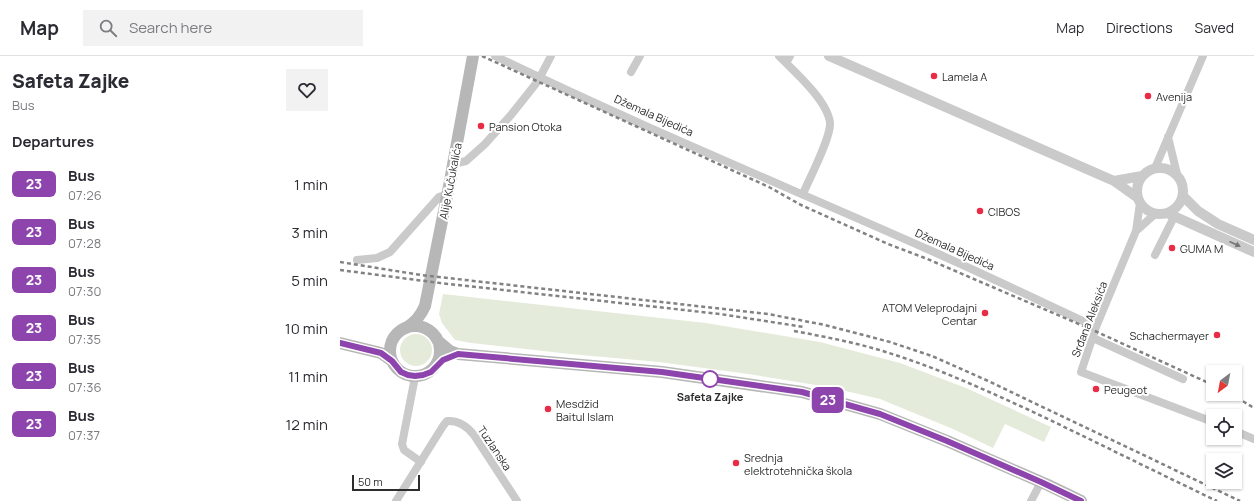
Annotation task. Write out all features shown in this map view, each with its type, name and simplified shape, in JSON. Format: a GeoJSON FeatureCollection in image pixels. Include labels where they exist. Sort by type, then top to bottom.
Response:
{"type":"FeatureCollection","features":[{"type":"Feature","properties":{"kind":"main road","name":"Alije Kučukalića"},"geometry":{"type":"LineString","coordinates":[[406,328],[420,317],[425,306],[473,56]]}},
{"type":"Feature","properties":{"kind":"main road","name":"Alije Kučukalića"},"geometry":{"type":"LineString","coordinates":[[425,306],[426,318],[436,338]]}},
{"type":"Feature","properties":{"kind":"main road"},"geometry":{"type":"LineString","coordinates":[[373,350],[381,347],[394,338],[399,332],[413,326],[428,330],[450,351],[458,354],[662,372],[802,392],[880,414],[947,441],[1081,501]]}},
{"type":"Feature","properties":{"kind":"main road"},"geometry":{"type":"LineString","coordinates":[[392,361],[390,354],[394,338]]}},
{"type":"Feature","properties":{"kind":"main road"},"geometry":{"type":"LineString","coordinates":[[436,338],[440,354],[436,366]]}},
{"type":"Feature","properties":{"kind":"main road"},"geometry":{"type":"LineString","coordinates":[[340,343],[381,353],[392,361],[401,372],[415,376],[431,372],[443,360],[458,354]]}},
{"type":"Feature","properties":{"kind":"street","name":"Džemala Bijedića"},"geometry":{"type":"LineString","coordinates":[[495,56],[540,78],[935,252],[1096,327]]}},
{"type":"Feature","properties":{"kind":"street"},"geometry":{"type":"LineString","coordinates":[[453,164],[466,161],[485,144],[511,115],[540,78],[551,56]]}},
{"type":"Feature","properties":{"kind":"street"},"geometry":{"type":"LineString","coordinates":[[631,72],[640,56]]}},
{"type":"Feature","properties":{"kind":"street"},"geometry":{"type":"LineString","coordinates":[[779,56],[788,60],[807,84],[827,111],[830,124],[827,138],[803,194]]}},
{"type":"Feature","properties":{"kind":"street"},"geometry":{"type":"LineString","coordinates":[[1155,168],[1203,56]]}},
{"type":"Feature","properties":{"kind":"street"},"geometry":{"type":"LineString","coordinates":[[834,57],[1114,181],[1139,200],[1149,211],[1155,214],[1171,215],[1254,252]]}},
{"type":"Feature","properties":{"kind":"street"},"geometry":{"type":"LineString","coordinates":[[1168,137],[1176,174]]}},
{"type":"Feature","properties":{"kind":"street"},"geometry":{"type":"LineString","coordinates":[[1139,200],[1137,188],[1142,176],[1148,171],[1155,168],[1163,168],[1170,170],[1181,180],[1183,196],[1178,207],[1171,215],[1155,255]]}},
{"type":"Feature","properties":{"kind":"street"},"geometry":{"type":"LineString","coordinates":[[1114,181],[1142,176]]}},
{"type":"Feature","properties":{"kind":"street"},"geometry":{"type":"LineString","coordinates":[[358,260],[377,258],[390,252],[439,197],[447,196]]}},
{"type":"Feature","properties":{"kind":"street"},"geometry":{"type":"LineString","coordinates":[[1183,196],[1198,211],[1218,224],[1254,240]]}},
{"type":"Feature","properties":{"kind":"street","name":"Srđana Aleksića"},"geometry":{"type":"LineString","coordinates":[[1139,200],[1136,231],[1096,327],[1081,372],[1206,419]]}},
{"type":"Feature","properties":{"kind":"street","name":"Srđana Aleksića"},"geometry":{"type":"LineString","coordinates":[[1136,231],[1155,214]]}},
{"type":"Feature","properties":{"kind":"street"},"geometry":{"type":"LineString","coordinates":[[1093,338],[1184,379]]}},
{"type":"Feature","properties":{"kind":"street"},"geometry":{"type":"LineString","coordinates":[[415,376],[402,444],[404,450],[421,462]]}},
{"type":"Feature","properties":{"kind":"street","name":"Tuzlanska"},"geometry":{"type":"LineString","coordinates":[[399,500],[447,421],[454,420],[461,423],[474,435],[517,501]]}},
{"type":"Feature","properties":{"kind":"street"},"geometry":{"type":"LineString","coordinates":[[1242,434],[1254,439]]}},
{"type":"Feature","properties":{"kind":"street"},"geometry":{"type":"LineString","coordinates":[[1031,501],[1041,482]]}},
{"type":"Feature","properties":{"kind":"green space"},"geometry":{"type":"Polygon","coordinates":[[[443,294],[706,323],[820,342],[900,363],[966,388],[1051,427],[1044,442],[1005,424],[993,448],[953,429],[880,399],[828,387],[659,362],[570,354],[455,340],[442,323],[439,314],[443,294]]]}},
{"type":"Feature","properties":{"kind":"green space"},"geometry":{"type":"Polygon","coordinates":[[[413,334],[419,334],[429,341],[432,350],[431,356],[425,363],[419,366],[413,366],[403,359],[400,353],[400,347],[407,337],[413,334]]]}},
{"type":"Feature","properties":{"kind":"railway"},"geometry":{"type":"LineString","coordinates":[[482,56],[769,187],[801,205],[888,244],[925,258],[1095,331],[1206,382]]}},
{"type":"Feature","properties":{"kind":"railway"},"geometry":{"type":"LineString","coordinates":[[340,262],[421,275],[768,314],[825,325],[890,342],[932,356],[986,380],[1240,501]]}},
{"type":"Feature","properties":{"kind":"railway"},"geometry":{"type":"LineString","coordinates":[[340,270],[440,283],[720,314],[804,327]]}},
{"type":"Feature","properties":{"kind":"railway"},"geometry":{"type":"LineString","coordinates":[[794,331],[842,340],[877,349],[942,372],[1029,410],[1217,501]]}},
{"type":"Feature","properties":{"kind":"railway"},"geometry":{"type":"LineString","coordinates":[[1242,401],[1254,408]]}},
{"type":"Feature","properties":{"kind":"bus line","name":"23"},"geometry":{"type":"LineString","coordinates":[[340,343],[381,353],[392,361],[401,372],[415,376],[431,372],[443,360],[458,354],[662,372],[802,392],[880,414],[947,441],[1081,501]]}},
{"type":"Feature","properties":{"kind":"place","name":"Lamela A"},"geometry":{"type":"Point","coordinates":[934,76]}},
{"type":"Feature","properties":{"kind":"place","name":"Avenija"},"geometry":{"type":"Point","coordinates":[1148,96]}},
{"type":"Feature","properties":{"kind":"place","name":"Pansion Otoka"},"geometry":{"type":"Point","coordinates":[481,126]}},
{"type":"Feature","properties":{"kind":"place","name":"CIBOS"},"geometry":{"type":"Point","coordinates":[980,211]}},
{"type":"Feature","properties":{"kind":"place","name":"GUMA M"},"geometry":{"type":"Point","coordinates":[1172,248]}},
{"type":"Feature","properties":{"kind":"place","name":"ATOM Veleprodajni Centar"},"geometry":{"type":"Point","coordinates":[985,313]}},
{"type":"Feature","properties":{"kind":"place","name":"Schachermayer"},"geometry":{"type":"Point","coordinates":[1217,335]}},
{"type":"Feature","properties":{"kind":"place","name":"Safeta Zajke"},"geometry":{"type":"Point","coordinates":[710,379]}},
{"type":"Feature","properties":{"kind":"place","name":"Peugeot"},"geometry":{"type":"Point","coordinates":[1096,389]}},
{"type":"Feature","properties":{"kind":"place","name":"Mesdžid Baitul Islam"},"geometry":{"type":"Point","coordinates":[548,409]}},
{"type":"Feature","properties":{"kind":"place","name":"Srednja elektrotehnička škola"},"geometry":{"type":"Point","coordinates":[736,463]}}]}
